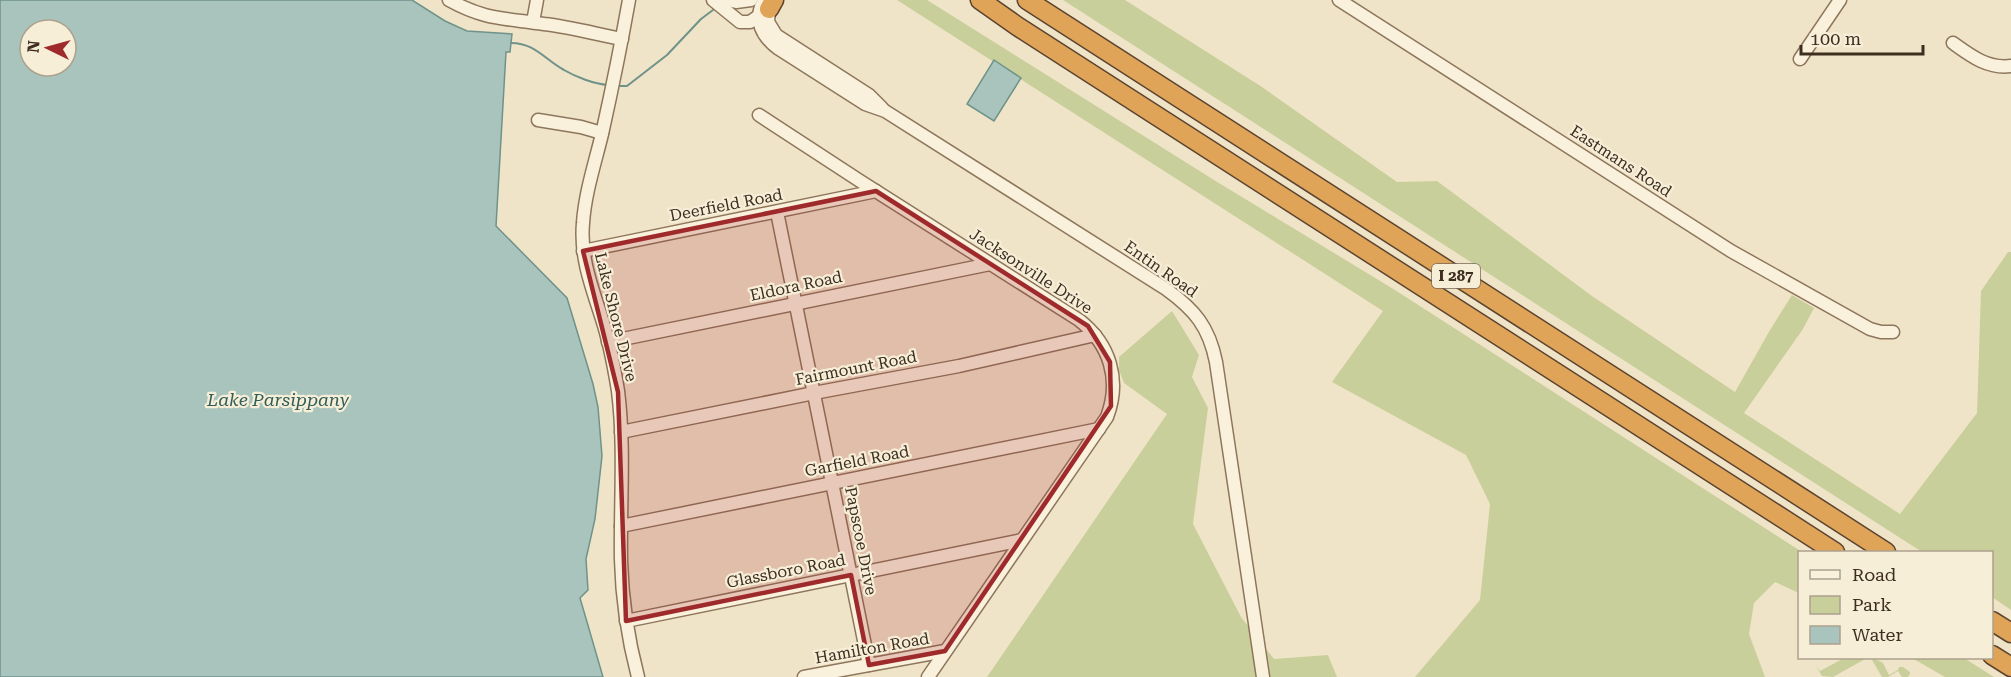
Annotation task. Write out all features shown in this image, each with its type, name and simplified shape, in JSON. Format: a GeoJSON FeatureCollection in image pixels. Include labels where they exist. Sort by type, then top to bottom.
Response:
{"type":"FeatureCollection","features":[{"type":"Feature","properties":{"kind":"highway","name":"I 287"},"geometry":{"type":"LineString","coordinates":[[964,0],[984,13],[1017,26],[1833,551]]}},
{"type":"Feature","properties":{"kind":"highway"},"geometry":{"type":"LineString","coordinates":[[980,0],[1017,26]]}},
{"type":"Feature","properties":{"kind":"highway","name":"I 287"},"geometry":{"type":"LineString","coordinates":[[1027,0],[1884,551]]}},
{"type":"Feature","properties":{"kind":"highway"},"geometry":{"type":"LineString","coordinates":[[1993,622],[2011,633]]}},
{"type":"Feature","properties":{"kind":"highway"},"geometry":{"type":"LineString","coordinates":[[1993,656],[2011,667]]}},
{"type":"Feature","properties":{"kind":"street"},"geometry":{"type":"LineString","coordinates":[[449,0],[480,15],[493,18],[533,22],[622,39]]}},
{"type":"Feature","properties":{"kind":"street"},"geometry":{"type":"LineString","coordinates":[[533,22],[537,0]]}},
{"type":"Feature","properties":{"kind":"street","name":"Lake Shore Drive"},"geometry":{"type":"LineString","coordinates":[[629,0],[583,222],[583,251],[586,271],[608,342],[618,392],[621,432],[621,562],[626,621],[638,677]]}},
{"type":"Feature","properties":{"kind":"street","name":"Entin Road"},"geometry":{"type":"LineString","coordinates":[[713,0],[740,22],[750,22],[766,6]]}},
{"type":"Feature","properties":{"kind":"street"},"geometry":{"type":"LineString","coordinates":[[727,0],[736,2],[751,0]]}},
{"type":"Feature","properties":{"kind":"street","name":"Eastmans Road"},"geometry":{"type":"LineString","coordinates":[[1339,0],[1731,251],[1870,329],[1893,332]]}},
{"type":"Feature","properties":{"kind":"street"},"geometry":{"type":"LineString","coordinates":[[1800,59],[1840,0]]}},
{"type":"Feature","properties":{"kind":"street","name":"Entin Road"},"geometry":{"type":"LineString","coordinates":[[766,6],[768,22],[776,35],[869,95],[885,111],[1166,289],[1191,310],[1205,328],[1216,362],[1263,677]]}},
{"type":"Feature","properties":{"kind":"street"},"geometry":{"type":"LineString","coordinates":[[1953,43],[1988,65],[2011,66]]}},
{"type":"Feature","properties":{"kind":"street","name":"Jacksonville Drive"},"geometry":{"type":"LineString","coordinates":[[759,115],[1079,320],[1095,335],[1107,353],[1114,384],[1111,406],[1099,429],[928,677]]}},
{"type":"Feature","properties":{"kind":"street"},"geometry":{"type":"LineString","coordinates":[[538,120],[581,127],[602,134]]}},
{"type":"Feature","properties":{"kind":"street","name":"Deerfield Road"},"geometry":{"type":"LineString","coordinates":[[583,251],[876,192]]}},
{"type":"Feature","properties":{"kind":"street","name":"Papscoe Drive"},"geometry":{"type":"LineString","coordinates":[[777,212],[869,665]]}},
{"type":"Feature","properties":{"kind":"street","name":"Eldora Road"},"geometry":{"type":"LineString","coordinates":[[608,342],[990,264]]}},
{"type":"Feature","properties":{"kind":"street","name":"Fairmount Road"},"geometry":{"type":"LineString","coordinates":[[621,432],[959,366],[1095,335]]}},
{"type":"Feature","properties":{"kind":"street","name":"Garfield Road"},"geometry":{"type":"LineString","coordinates":[[621,526],[1099,429]]}},
{"type":"Feature","properties":{"kind":"street","name":"Glassboro Road"},"geometry":{"type":"LineString","coordinates":[[626,621],[1022,540]]}},
{"type":"Feature","properties":{"kind":"street","name":"Hamilton Road"},"geometry":{"type":"LineString","coordinates":[[804,677],[945,651]]}},
{"type":"Feature","properties":{"kind":"highlighted area"},"geometry":{"type":"Polygon","coordinates":[[[876,191],[1088,326],[1110,362],[1111,406],[945,651],[869,665],[851,575],[626,621],[618,392],[583,251],[876,191]]]}},
{"type":"Feature","properties":{"kind":"green space"},"geometry":{"type":"Polygon","coordinates":[[[897,0],[927,0],[1214,180],[1395,290],[1800,551],[1798,551],[1798,593],[1775,582],[1754,603],[1749,634],[1765,677],[1415,677],[1480,600],[1490,504],[1466,455],[1332,382],[1383,311],[897,0]]]}},
{"type":"Feature","properties":{"kind":"green space"},"geometry":{"type":"Polygon","coordinates":[[[1063,0],[1125,0],[1262,87],[1397,182],[1437,181],[1592,296],[1735,392],[1792,295],[1814,308],[1803,329],[1744,413],[1900,514],[1977,413],[1981,291],[2008,252],[2011,252],[2011,610],[1993,598],[1993,551],[1920,551],[1063,0]]]}},
{"type":"Feature","properties":{"kind":"green space"},"geometry":{"type":"Polygon","coordinates":[[[1172,311],[1199,355],[1192,377],[1208,408],[1193,524],[1241,617],[1274,659],[1328,655],[1337,677],[987,677],[1167,414],[1124,383],[1119,370],[1119,357],[1172,311]]]}},
{"type":"Feature","properties":{"kind":"green space"},"geometry":{"type":"Polygon","coordinates":[[[1842,659],[1865,659],[1833,677],[1822,676],[1816,666],[1820,671],[1842,659]]]}},
{"type":"Feature","properties":{"kind":"green space"},"geometry":{"type":"Polygon","coordinates":[[[1876,659],[1883,663],[1889,675],[1899,667],[1903,667],[1910,674],[1908,677],[1902,677],[1898,671],[1888,677],[1882,677],[1872,660],[1876,659]]]}},
{"type":"Feature","properties":{"kind":"green space"},"geometry":{"type":"Polygon","coordinates":[[[1914,659],[1966,659],[1994,677],[1945,677],[1914,659]]]}},
{"type":"Feature","properties":{"kind":"water","name":"Lake Parsippany"},"geometry":{"type":"Polygon","coordinates":[[[0,0],[412,0],[445,21],[467,31],[512,34],[510,52],[506,52],[496,226],[567,298],[593,384],[598,407],[602,456],[595,519],[586,559],[588,590],[580,598],[603,677],[0,677],[0,0]]]}},
{"type":"Feature","properties":{"kind":"water"},"geometry":{"type":"Polygon","coordinates":[[[994,60],[1021,78],[994,121],[967,104],[994,60]]]}},
{"type":"Feature","properties":{"kind":"waterway"},"geometry":{"type":"LineString","coordinates":[[617,86],[627,86],[667,55],[701,19],[713,10]]}},
{"type":"Feature","properties":{"kind":"waterway"},"geometry":{"type":"LineString","coordinates":[[511,43],[533,49],[557,66],[580,78],[608,85]]}}]}
